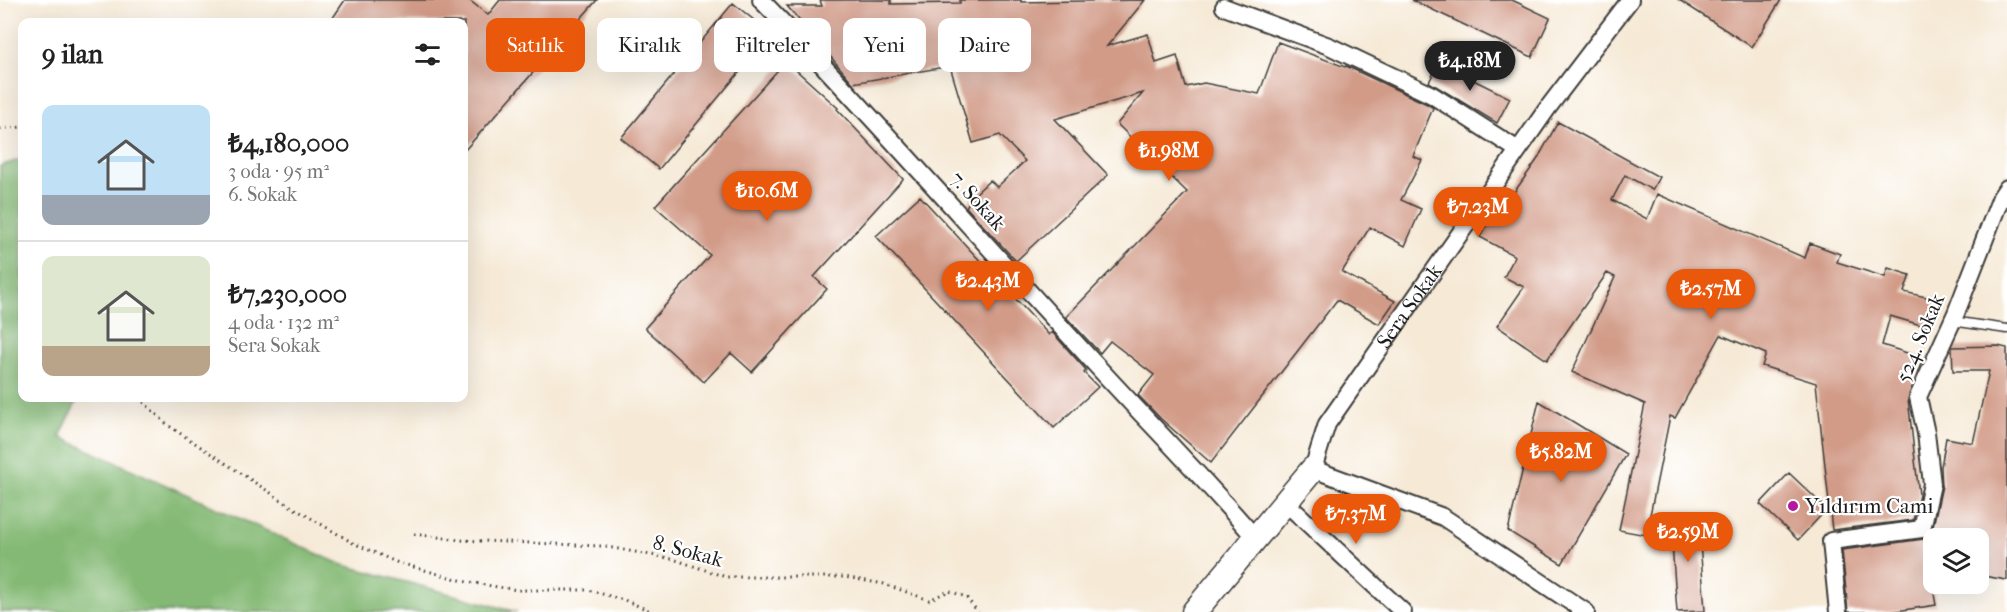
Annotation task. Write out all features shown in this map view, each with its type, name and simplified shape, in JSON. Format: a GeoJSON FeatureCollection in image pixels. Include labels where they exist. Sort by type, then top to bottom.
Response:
{"type":"FeatureCollection","features":[{"type":"Feature","properties":{"kind":"street","name":"7. Sokak"},"geometry":{"type":"LineString","coordinates":[[761,0],[848,90],[1088,357],[1221,498],[1256,539]]}},
{"type":"Feature","properties":{"kind":"street","name":"Sera Sokak"},"geometry":{"type":"LineString","coordinates":[[1194,612],[1313,469],[1327,423],[1547,109],[1630,0]]}},
{"type":"Feature","properties":{"kind":"street"},"geometry":{"type":"LineString","coordinates":[[1224,7],[1329,46],[1432,95],[1518,150]]}},
{"type":"Feature","properties":{"kind":"street","name":"524. Sokak"},"geometry":{"type":"LineString","coordinates":[[1838,612],[1831,541],[1923,529],[1932,484],[1926,433],[1918,397],[1952,321],[2001,197],[2007,188]]}},
{"type":"Feature","properties":{"kind":"street"},"geometry":{"type":"LineString","coordinates":[[1313,469],[1443,517],[1586,612]]}},
{"type":"Feature","properties":{"kind":"street"},"geometry":{"type":"LineString","coordinates":[[1286,503],[1403,612]]}},
{"type":"Feature","properties":{"kind":"lane"},"geometry":{"type":"LineString","coordinates":[[1952,321],[2007,329]]}},
{"type":"Feature","properties":{"kind":"path"},"geometry":{"type":"LineString","coordinates":[[0,129],[18,127]]}},
{"type":"Feature","properties":{"kind":"path"},"geometry":{"type":"LineString","coordinates":[[143,402],[169,426],[292,507],[352,543],[396,562],[467,582],[517,590],[588,590],[624,600],[653,612]]}},
{"type":"Feature","properties":{"kind":"path","name":"8. Sokak"},"geometry":{"type":"LineString","coordinates":[[414,534],[460,540],[602,546],[673,559],[726,577],[844,577],[884,584],[929,600],[949,591],[966,597],[978,612]]}},
{"type":"Feature","properties":{"kind":"green space"},"geometry":{"type":"Polygon","coordinates":[[[18,160],[18,402],[76,402],[60,437],[340,564],[517,612],[0,612],[0,166],[18,160]]]}},
{"type":"Feature","properties":{"kind":"building"},"geometry":{"type":"Polygon","coordinates":[[[345,0],[469,0],[488,15],[500,0],[597,0],[581,18],[486,18],[486,72],[534,72],[468,146],[468,18],[333,18],[345,0]]]}},
{"type":"Feature","properties":{"kind":"building"},"geometry":{"type":"Polygon","coordinates":[[[820,0],[891,0],[891,4],[960,3],[960,0],[1021,0],[1021,2],[1145,0],[1107,46],[1148,34],[1156,63],[1177,56],[1186,87],[1204,83],[1259,94],[1278,42],[1346,66],[1427,104],[1433,108],[1413,156],[1422,160],[1401,200],[1421,209],[1405,246],[1370,227],[1342,272],[1395,301],[1379,324],[1337,300],[1211,463],[1161,419],[1138,395],[1154,375],[1110,341],[1100,353],[1066,317],[1187,192],[1117,124],[1143,93],[1055,119],[1108,175],[1016,261],[966,207],[973,196],[990,180],[997,187],[1025,161],[1000,135],[973,143],[952,72],[1031,72],[1031,18],[938,18],[938,68],[926,70],[926,18],[843,18],[843,71],[831,57],[831,18],[797,18],[787,6],[822,6],[820,0]]]}},
{"type":"Feature","properties":{"kind":"building"},"geometry":{"type":"Polygon","coordinates":[[[1412,0],[1512,0],[1550,18],[1532,57],[1412,0]]]}},
{"type":"Feature","properties":{"kind":"building"},"geometry":{"type":"Polygon","coordinates":[[[1679,0],[1781,0],[1752,47],[1679,0]]]}},
{"type":"Feature","properties":{"kind":"building"},"geometry":{"type":"Polygon","coordinates":[[[733,3],[751,18],[721,18],[733,3]]]}},
{"type":"Feature","properties":{"kind":"building"},"geometry":{"type":"Polygon","coordinates":[[[714,26],[714,72],[739,72],[659,169],[621,138],[676,72],[702,72],[702,40],[714,26]]]}},
{"type":"Feature","properties":{"kind":"building"},"geometry":{"type":"Polygon","coordinates":[[[1439,63],[1510,98],[1497,123],[1429,82],[1439,63]]]}},
{"type":"Feature","properties":{"kind":"building"},"geometry":{"type":"Polygon","coordinates":[[[776,72],[798,72],[838,108],[903,179],[814,277],[827,289],[752,372],[731,353],[704,382],[645,328],[710,255],[655,206],[776,72]]]}},
{"type":"Feature","properties":{"kind":"building"},"geometry":{"type":"Polygon","coordinates":[[[844,72],[916,72],[853,83],[844,72]]]}},
{"type":"Feature","properties":{"kind":"building"},"geometry":{"type":"Polygon","coordinates":[[[1558,122],[1659,177],[1652,190],[1625,175],[1612,200],[1647,219],[1657,194],[1805,258],[1810,243],[1840,254],[1837,262],[1885,277],[1888,268],[1910,275],[1904,292],[1939,300],[1931,328],[1890,316],[1882,345],[1923,358],[1908,399],[1919,495],[1913,520],[1832,530],[1816,383],[1762,366],[1766,354],[1721,335],[1675,418],[1670,416],[1646,535],[1619,530],[1645,404],[1572,372],[1615,277],[1607,273],[1547,360],[1497,326],[1524,287],[1504,277],[1515,256],[1480,237],[1497,205],[1503,208],[1537,160],[1558,122]]]}},
{"type":"Feature","properties":{"kind":"building"},"geometry":{"type":"Polygon","coordinates":[[[920,196],[1049,335],[1052,332],[1098,387],[1054,428],[876,236],[920,196]]]}},
{"type":"Feature","properties":{"kind":"building"},"geometry":{"type":"Polygon","coordinates":[[[1998,346],[2007,348],[2007,580],[1989,577],[1989,528],[1933,528],[1942,486],[1941,467],[1946,438],[1973,443],[1989,371],[1953,371],[1952,347],[1998,346]]]}},
{"type":"Feature","properties":{"kind":"building"},"geometry":{"type":"Polygon","coordinates":[[[1539,401],[1626,454],[1562,564],[1508,531],[1539,401]]]}},
{"type":"Feature","properties":{"kind":"building","name":"Yıldırım Cami"},"geometry":{"type":"Polygon","coordinates":[[[1789,473],[1827,509],[1798,540],[1760,504],[1789,473]]]}},
{"type":"Feature","properties":{"kind":"building"},"geometry":{"type":"Polygon","coordinates":[[[1698,514],[1705,611],[1677,612],[1670,516],[1698,514]]]}},
{"type":"Feature","properties":{"kind":"building"},"geometry":{"type":"Polygon","coordinates":[[[1923,539],[1923,594],[1934,594],[1936,605],[1890,612],[1848,612],[1842,550],[1923,539]]]}},
{"type":"Feature","properties":{"kind":"place","name":"Yıldırım Cami"},"geometry":{"type":"Point","coordinates":[1793,506]}}]}
